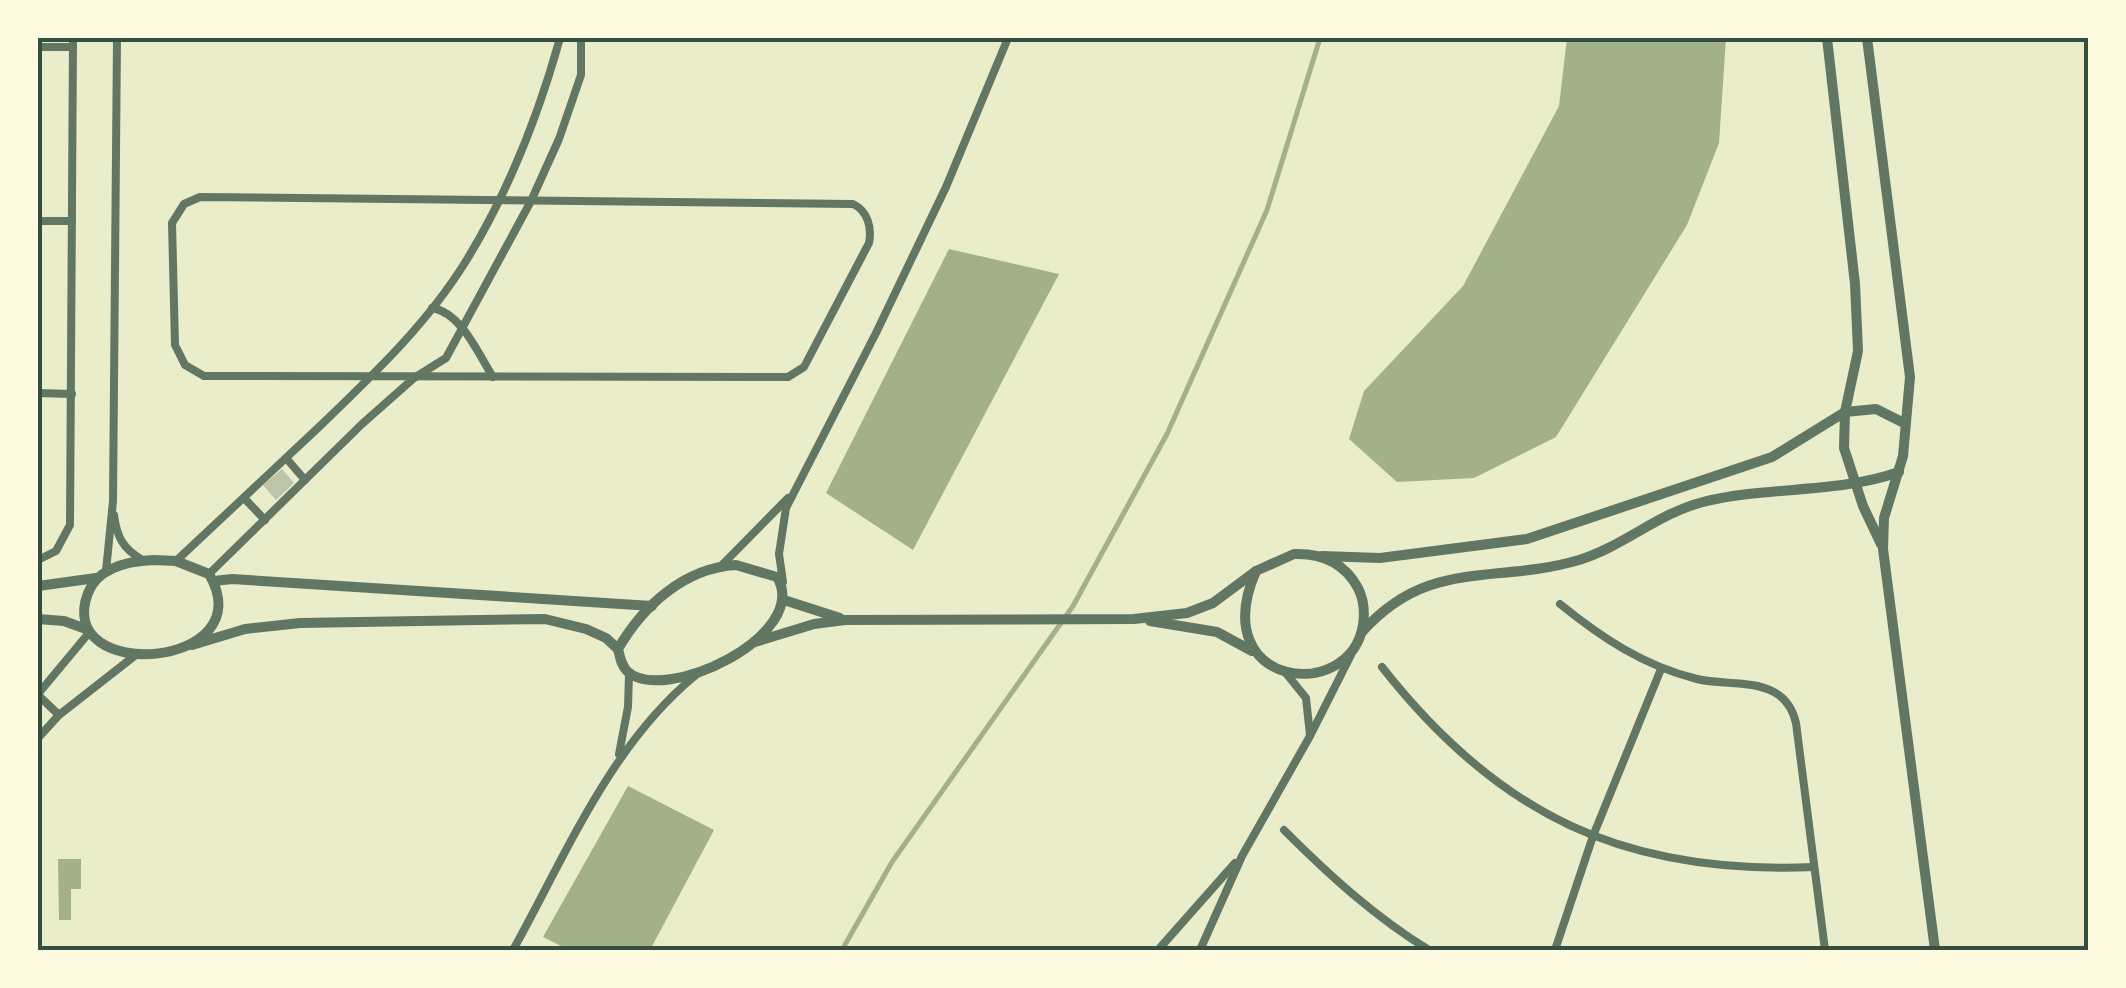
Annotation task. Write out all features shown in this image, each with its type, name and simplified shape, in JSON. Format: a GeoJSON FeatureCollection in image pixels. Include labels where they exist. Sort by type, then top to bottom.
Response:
{"type":"FeatureCollection","features":[{"type":"Feature","properties":{"kind":"street"},"geometry":{"type":"LineString","coordinates":[[59,714],[38,694],[87,632],[85,606],[89,590],[102,574],[113,501],[116,38]]}},
{"type":"Feature","properties":{"kind":"street"},"geometry":{"type":"LineString","coordinates":[[176,561],[373,377],[432,308],[464,264],[500,201],[529,137],[560,38]]}},
{"type":"Feature","properties":{"kind":"street"},"geometry":{"type":"LineString","coordinates":[[212,578],[305,480],[414,378],[446,358],[531,201],[559,140],[581,75],[580,38]]}},
{"type":"Feature","properties":{"kind":"street"},"geometry":{"type":"LineString","coordinates":[[38,619],[64,622],[87,632],[101,645],[137,653],[174,651],[245,629],[300,623],[545,619],[606,638],[618,649],[629,674],[650,680],[700,672],[738,656],[755,642],[784,594],[779,554],[786,508],[946,186],[1008,38]]}},
{"type":"Feature","properties":{"kind":"street"},"geometry":{"type":"LineString","coordinates":[[1827,38],[1856,301],[1858,351],[1845,412],[1844,448],[1883,549]]}},
{"type":"Feature","properties":{"kind":"street"},"geometry":{"type":"LineString","coordinates":[[1868,38],[1910,377],[1899,472],[1884,518],[1883,549],[1935,950]]}},
{"type":"Feature","properties":{"kind":"street"},"geometry":{"type":"LineString","coordinates":[[38,46],[73,42],[70,525],[56,550],[38,560]]}},
{"type":"Feature","properties":{"kind":"street"},"geometry":{"type":"LineString","coordinates":[[200,197],[531,201],[853,204],[863,211],[871,233],[804,367],[783,377],[204,376],[185,365],[175,344],[172,223],[184,204],[200,197]]}},
{"type":"Feature","properties":{"kind":"street"},"geometry":{"type":"LineString","coordinates":[[38,221],[72,221]]}},
{"type":"Feature","properties":{"kind":"street"},"geometry":{"type":"LineString","coordinates":[[432,308],[444,310],[460,326],[493,377]]}},
{"type":"Feature","properties":{"kind":"street"},"geometry":{"type":"LineString","coordinates":[[38,393],[72,394]]}},
{"type":"Feature","properties":{"kind":"street"},"geometry":{"type":"LineString","coordinates":[[755,642],[814,624],[846,620],[1134,619],[1188,613],[1213,603],[1256,571],[1294,554],[1380,558],[1527,539],[1772,457],[1845,412],[1876,409],[1904,423]]}},
{"type":"Feature","properties":{"kind":"street"},"geometry":{"type":"LineString","coordinates":[[286,458],[305,480]]}},
{"type":"Feature","properties":{"kind":"street"},"geometry":{"type":"LineString","coordinates":[[1200,950],[1242,856],[1310,736],[1362,632],[1398,598],[1458,576],[1530,570],[1582,559],[1700,502],[1856,483],[1899,472]]}},
{"type":"Feature","properties":{"kind":"street"},"geometry":{"type":"LineString","coordinates":[[722,566],[800,484]]}},
{"type":"Feature","properties":{"kind":"street"},"geometry":{"type":"LineString","coordinates":[[244,498],[264,520]]}},
{"type":"Feature","properties":{"kind":"street"},"geometry":{"type":"LineString","coordinates":[[113,501],[119,539],[126,550],[143,561]]}},
{"type":"Feature","properties":{"kind":"street"},"geometry":{"type":"LineString","coordinates":[[1322,556],[1339,565],[1361,595],[1362,632]]}},
{"type":"Feature","properties":{"kind":"street"},"geometry":{"type":"LineString","coordinates":[[38,586],[102,574],[143,561],[176,561],[212,578],[652,606]]}},
{"type":"Feature","properties":{"kind":"street"},"geometry":{"type":"LineString","coordinates":[[618,649],[632,625],[652,606],[694,574],[722,566],[764,571],[776,577],[784,594],[846,620]]}},
{"type":"Feature","properties":{"kind":"street"},"geometry":{"type":"LineString","coordinates":[[1256,571],[1242,610],[1244,629],[1264,661]]}},
{"type":"Feature","properties":{"kind":"street"},"geometry":{"type":"LineString","coordinates":[[192,645],[214,621],[218,597],[212,578]]}},
{"type":"Feature","properties":{"kind":"street"},"geometry":{"type":"LineString","coordinates":[[1560,604],[1602,638],[1661,669],[1702,680],[1764,688],[1788,704],[1796,723],[1825,950]]}},
{"type":"Feature","properties":{"kind":"street"},"geometry":{"type":"LineString","coordinates":[[1134,619],[1218,632],[1264,661],[1301,675],[1332,668],[1355,646]]}},
{"type":"Feature","properties":{"kind":"street"},"geometry":{"type":"LineString","coordinates":[[38,738],[59,714],[137,653]]}},
{"type":"Feature","properties":{"kind":"street"},"geometry":{"type":"LineString","coordinates":[[1382,667],[1422,717],[1468,762],[1520,799],[1593,836],[1693,864],[1754,869],[1814,867]]}},
{"type":"Feature","properties":{"kind":"street"},"geometry":{"type":"LineString","coordinates":[[1556,950],[1593,836],[1661,669]]}},
{"type":"Feature","properties":{"kind":"street"},"geometry":{"type":"LineString","coordinates":[[513,950],[616,763],[668,698],[700,672]]}},
{"type":"Feature","properties":{"kind":"street"},"geometry":{"type":"LineString","coordinates":[[1286,672],[1306,698],[1310,736]]}},
{"type":"Feature","properties":{"kind":"street"},"geometry":{"type":"LineString","coordinates":[[616,763],[624,736],[629,674]]}},
{"type":"Feature","properties":{"kind":"street"},"geometry":{"type":"LineString","coordinates":[[1284,830],[1337,883],[1396,930],[1430,950]]}},
{"type":"Feature","properties":{"kind":"street"},"geometry":{"type":"LineString","coordinates":[[1158,950],[1242,856]]}},
{"type":"Feature","properties":{"kind":"shaded area"},"geometry":{"type":"Polygon","coordinates":[[[1567,38],[1726,38],[1719,143],[1687,225],[1556,437],[1474,478],[1397,482],[1349,439],[1364,391],[1463,286],[1559,106],[1567,38]]]}},
{"type":"Feature","properties":{"kind":"shaded area"},"geometry":{"type":"Polygon","coordinates":[[[949,249],[1059,274],[913,550],[826,493],[949,249]]]}},
{"type":"Feature","properties":{"kind":"shaded area"},"geometry":{"type":"Polygon","coordinates":[[[628,786],[714,830],[650,950],[569,950],[543,937],[628,786]]]}},
{"type":"Feature","properties":{"kind":"shaded area"},"geometry":{"type":"Polygon","coordinates":[[[58,859],[81,859],[81,889],[71,889],[71,920],[59,920],[58,859]]]}},
{"type":"Feature","properties":{"kind":"building"},"geometry":{"type":"Polygon","coordinates":[[[282,469],[294,483],[276,500],[263,485],[282,469]]]}},
{"type":"Feature","properties":{"kind":"waterway"},"geometry":{"type":"LineString","coordinates":[[842,950],[892,862],[1073,606],[1167,434],[1267,210],[1320,38]]}}]}
